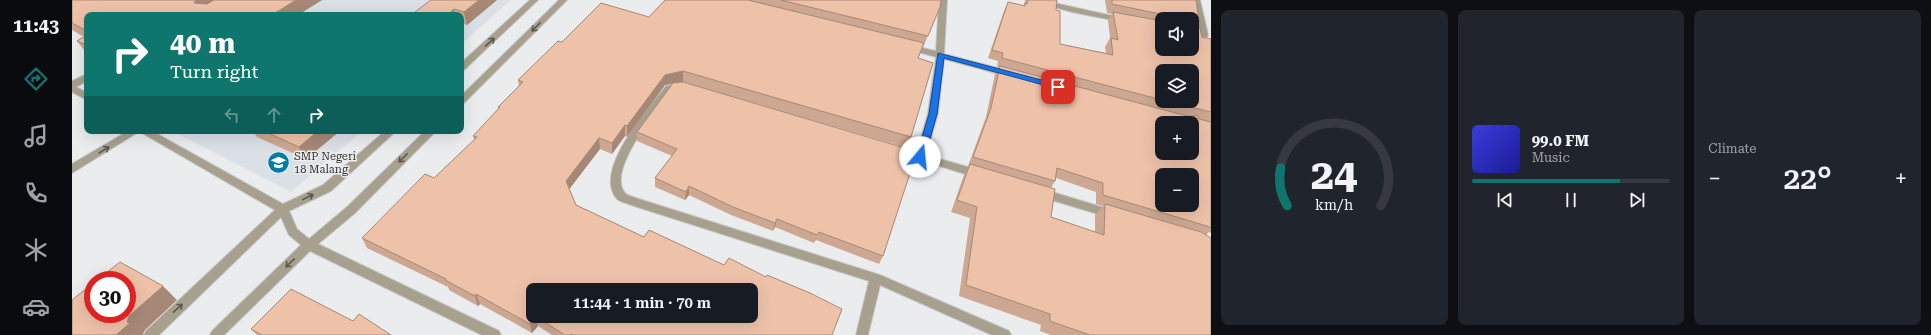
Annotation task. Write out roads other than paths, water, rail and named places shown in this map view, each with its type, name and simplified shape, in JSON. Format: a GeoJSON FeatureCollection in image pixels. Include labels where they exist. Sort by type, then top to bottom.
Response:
{"type":"FeatureCollection","features":[{"type":"Feature","properties":{"kind":"street"},"geometry":{"type":"LineString","coordinates":[[464,65],[534,0]]}},
{"type":"Feature","properties":{"kind":"street"},"geometry":{"type":"LineString","coordinates":[[464,98],[564,0]]}},
{"type":"Feature","properties":{"kind":"street"},"geometry":{"type":"LineString","coordinates":[[920,157],[933,114],[940,55],[943,0]]}},
{"type":"Feature","properties":{"kind":"street"},"geometry":{"type":"LineString","coordinates":[[1032,0],[1132,22]]}},
{"type":"Feature","properties":{"kind":"street"},"geometry":{"type":"LineString","coordinates":[[1196,0],[1208,36]]}},
{"type":"Feature","properties":{"kind":"street"},"geometry":{"type":"LineString","coordinates":[[902,45],[1016,76]]}},
{"type":"Feature","properties":{"kind":"street"},"geometry":{"type":"LineString","coordinates":[[72,85],[84,79]]}},
{"type":"Feature","properties":{"kind":"street"},"geometry":{"type":"LineString","coordinates":[[690,88],[679,86],[669,88],[625,150],[620,161],[616,178],[616,185],[621,196],[876,278],[1005,335]]}},
{"type":"Feature","properties":{"kind":"street"},"geometry":{"type":"LineString","coordinates":[[72,88],[84,95]]}},
{"type":"Feature","properties":{"kind":"street"},"geometry":{"type":"LineString","coordinates":[[72,169],[130,134]]}},
{"type":"Feature","properties":{"kind":"street"},"geometry":{"type":"LineString","coordinates":[[150,134],[283,210],[293,232],[309,245],[495,335]]}},
{"type":"Feature","properties":{"kind":"street"},"geometry":{"type":"LineString","coordinates":[[150,335],[283,210],[328,188],[388,134]]}},
{"type":"Feature","properties":{"kind":"street"},"geometry":{"type":"LineString","coordinates":[[216,335],[309,245],[351,210],[428,134]]}},
{"type":"Feature","properties":{"kind":"street"},"geometry":{"type":"LineString","coordinates":[[883,146],[988,177]]}},
{"type":"Feature","properties":{"kind":"street"},"geometry":{"type":"LineString","coordinates":[[1034,191],[1117,216]]}},
{"type":"Feature","properties":{"kind":"street"},"geometry":{"type":"LineString","coordinates":[[862,335],[876,278]]}},
{"type":"Feature","properties":{"kind":"place","name":"SMP Negeri 18 Malang"},"geometry":{"type":"Point","coordinates":[279,162]}}]}
